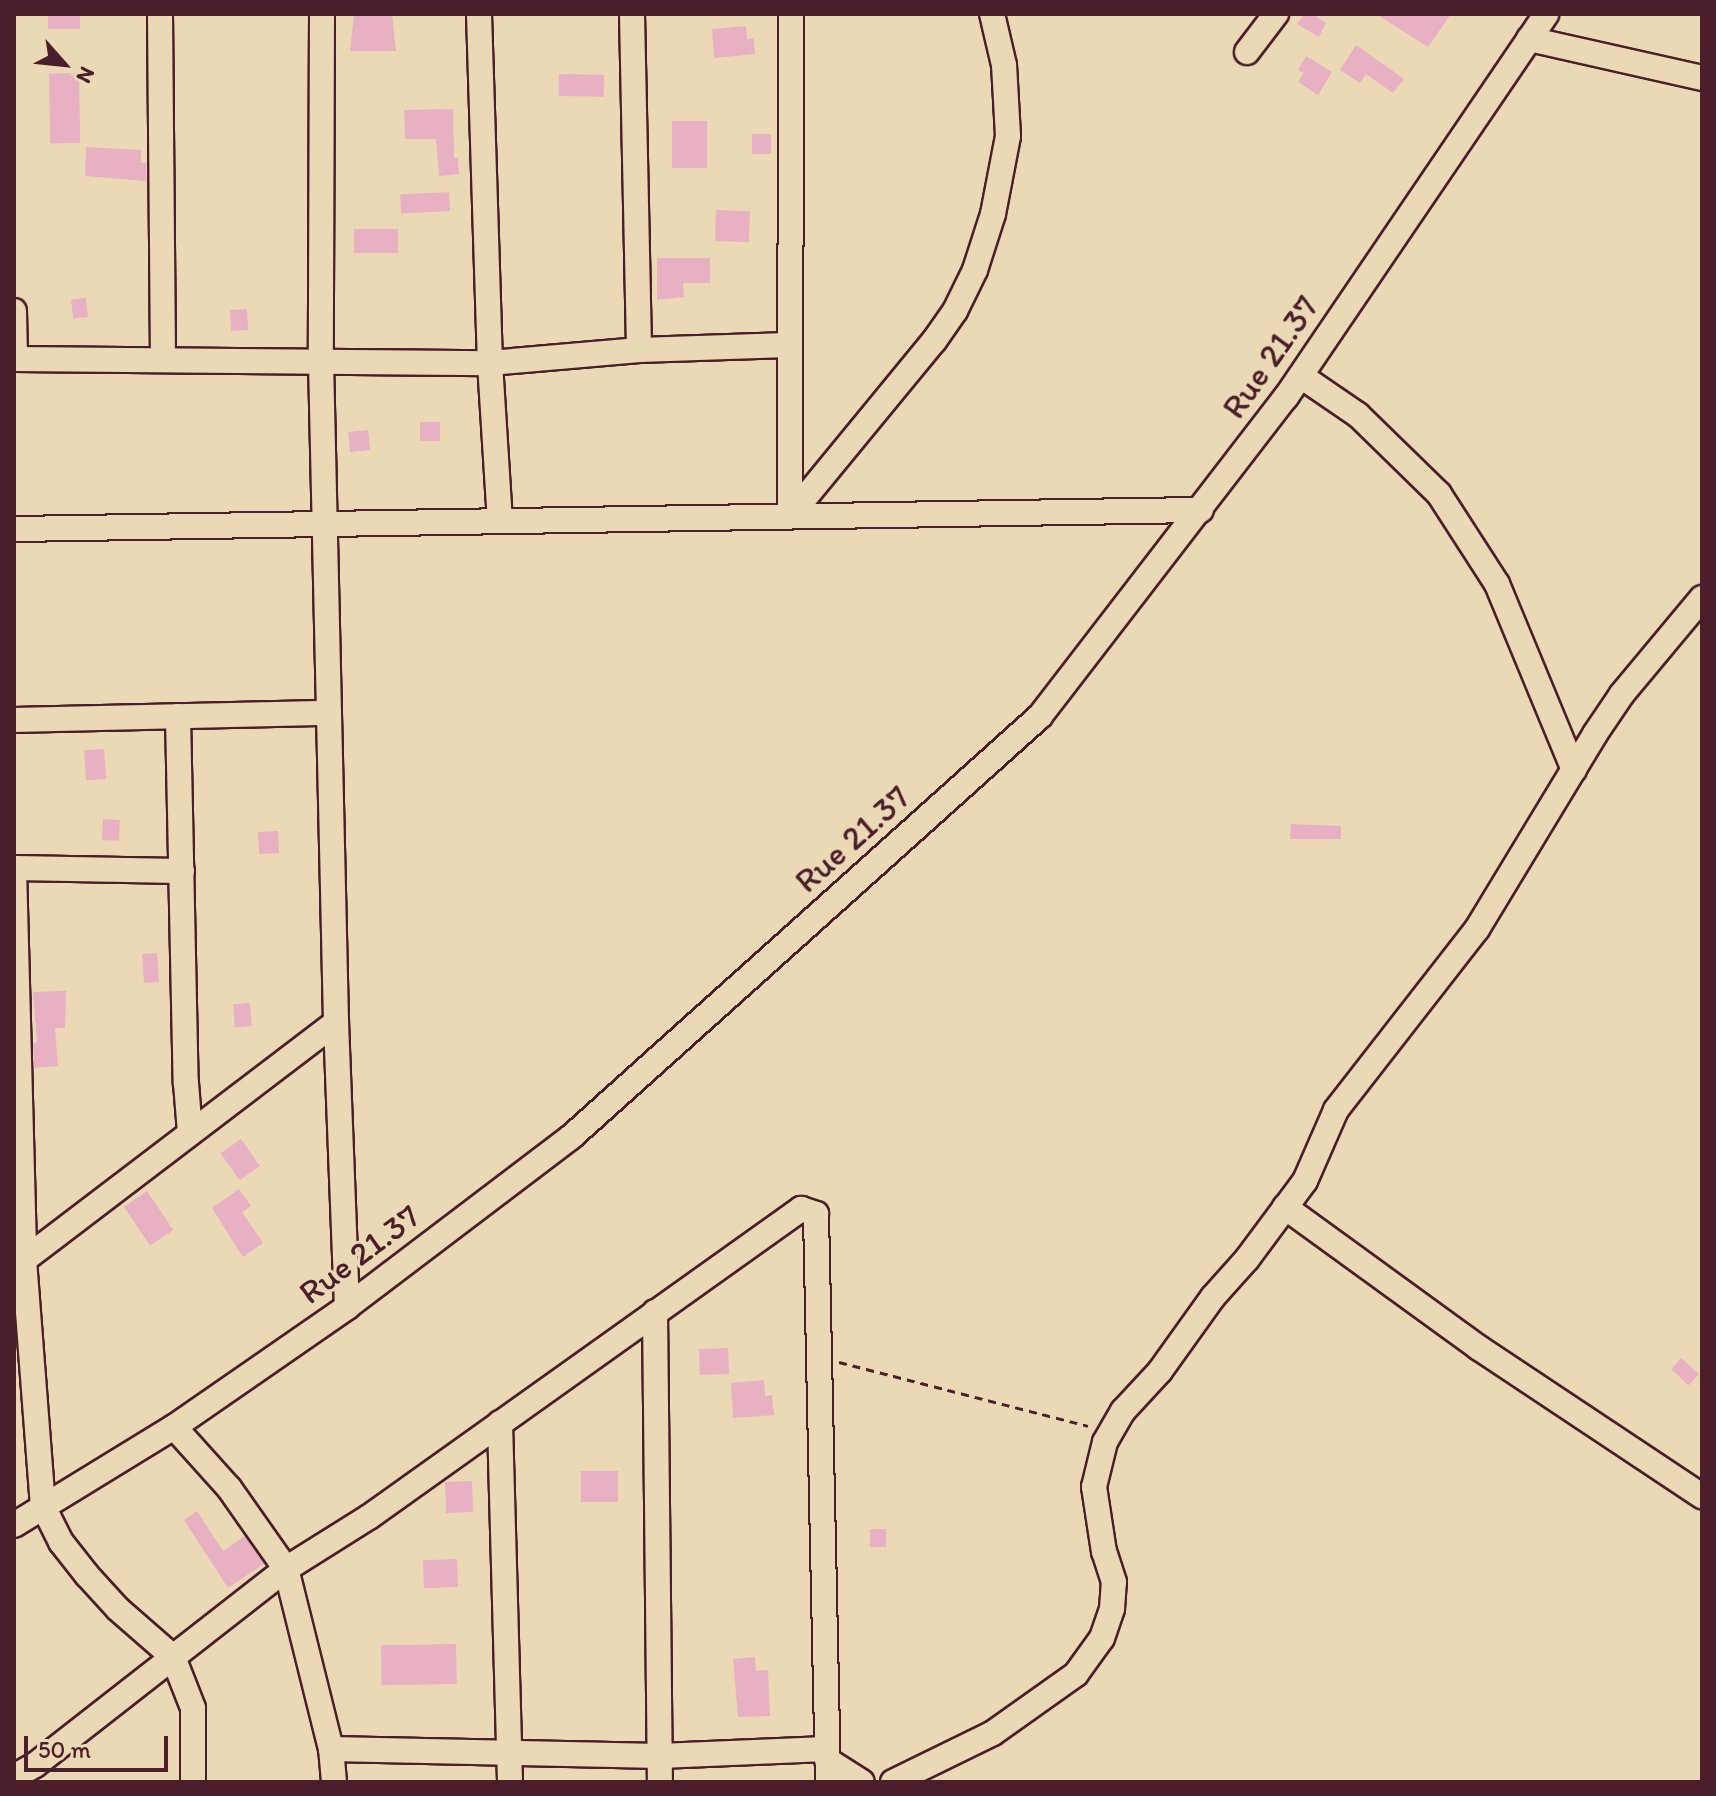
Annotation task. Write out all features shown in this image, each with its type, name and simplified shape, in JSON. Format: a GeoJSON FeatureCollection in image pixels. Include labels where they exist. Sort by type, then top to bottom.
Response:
{"type":"FeatureCollection","features":[{"type":"Feature","properties":{"kind":"street"},"geometry":{"type":"LineString","coordinates":[[160,14],[163,360]]}},
{"type":"Feature","properties":{"kind":"street"},"geometry":{"type":"LineString","coordinates":[[322,14],[321,361],[338,989],[336,1022],[347,1307]]}},
{"type":"Feature","properties":{"kind":"street"},"geometry":{"type":"LineString","coordinates":[[479,14],[490,363],[500,521]]}},
{"type":"Feature","properties":{"kind":"street"},"geometry":{"type":"LineString","coordinates":[[632,14],[639,350]]}},
{"type":"Feature","properties":{"kind":"street"},"geometry":{"type":"LineString","coordinates":[[790,516],[791,14]]}},
{"type":"Feature","properties":{"kind":"street"},"geometry":{"type":"LineString","coordinates":[[790,516],[934,341],[955,311],[975,270],[993,214],[1008,136],[1004,65],[992,14]]}},
{"type":"Feature","properties":{"kind":"street"},"geometry":{"type":"LineString","coordinates":[[1247,52],[1276,14]]}},
{"type":"Feature","properties":{"kind":"street","name":"Rue 21.37"},"geometry":{"type":"LineString","coordinates":[[14,1525],[174,1427],[347,1307],[571,1137],[1040,716],[1301,376],[1546,14]]}},
{"type":"Feature","properties":{"kind":"street"},"geometry":{"type":"LineString","coordinates":[[1529,39],[1702,78]]}},
{"type":"Feature","properties":{"kind":"street"},"geometry":{"type":"LineString","coordinates":[[14,311],[15,359],[490,363],[639,350],[788,345]]}},
{"type":"Feature","properties":{"kind":"street"},"geometry":{"type":"LineString","coordinates":[[1301,376],[1358,415],[1439,494],[1497,584],[1574,770]]}},
{"type":"Feature","properties":{"kind":"street"},"geometry":{"type":"LineString","coordinates":[[14,529],[1201,510]]}},
{"type":"Feature","properties":{"kind":"street"},"geometry":{"type":"LineString","coordinates":[[893,1782],[993,1733],[1076,1674],[1102,1638],[1112,1609],[1114,1582],[1104,1552],[1094,1487],[1105,1442],[1111,1431],[1123,1411],[1160,1371],[1213,1297],[1305,1181],[1336,1110],[1477,929],[1622,694],[1702,598]]}},
{"type":"Feature","properties":{"kind":"street"},"geometry":{"type":"LineString","coordinates":[[14,720],[329,713]]}},
{"type":"Feature","properties":{"kind":"street"},"geometry":{"type":"LineString","coordinates":[[178,716],[190,1133]]}},
{"type":"Feature","properties":{"kind":"street"},"geometry":{"type":"LineString","coordinates":[[182,871],[14,868],[24,1260],[43,1506],[61,1542],[87,1575],[118,1609],[173,1657],[193,1708],[193,1782]]}},
{"type":"Feature","properties":{"kind":"street"},"geometry":{"type":"LineString","coordinates":[[24,1260],[336,1022]]}},
{"type":"Feature","properties":{"kind":"street"},"geometry":{"type":"LineString","coordinates":[[1285,1207],[1479,1348],[1702,1496]]}},
{"type":"Feature","properties":{"kind":"street"},"geometry":{"type":"LineString","coordinates":[[28,1775],[286,1569],[369,1517],[801,1209],[816,1214],[827,1764]]}},
{"type":"Feature","properties":{"kind":"street"},"geometry":{"type":"LineString","coordinates":[[655,1312],[660,1782]]}},
{"type":"Feature","properties":{"kind":"street"},"geometry":{"type":"LineString","coordinates":[[500,1423],[510,1782]]}},
{"type":"Feature","properties":{"kind":"street"},"geometry":{"type":"LineString","coordinates":[[174,1427],[229,1488],[286,1569],[331,1749],[334,1782]]}},
{"type":"Feature","properties":{"kind":"street"},"geometry":{"type":"LineString","coordinates":[[331,1749],[509,1751],[827,1764],[862,1782]]}},
{"type":"Feature","properties":{"kind":"path"},"geometry":{"type":"LineString","coordinates":[[817,1356],[1111,1431]]}},
{"type":"Feature","properties":{"kind":"building"},"geometry":{"type":"Polygon","coordinates":[[[48,14],[80,14],[80,29],[48,29],[48,14]]]}},
{"type":"Feature","properties":{"kind":"building"},"geometry":{"type":"Polygon","coordinates":[[[354,14],[392,14],[396,51],[350,51],[354,14]]]}},
{"type":"Feature","properties":{"kind":"building"},"geometry":{"type":"Polygon","coordinates":[[[1304,14],[1312,14],[1326,23],[1319,37],[1297,24],[1304,14]]]}},
{"type":"Feature","properties":{"kind":"building"},"geometry":{"type":"Polygon","coordinates":[[[1376,14],[1451,14],[1428,47],[1376,14]]]}},
{"type":"Feature","properties":{"kind":"building"},"geometry":{"type":"Polygon","coordinates":[[[746,26],[747,39],[754,38],[755,54],[714,58],[712,29],[746,26]]]}},
{"type":"Feature","properties":{"kind":"building"},"geometry":{"type":"Polygon","coordinates":[[[1356,45],[1404,79],[1393,93],[1366,74],[1360,83],[1340,70],[1356,45]]]}},
{"type":"Feature","properties":{"kind":"building"},"geometry":{"type":"Polygon","coordinates":[[[1306,56],[1332,72],[1318,95],[1298,82],[1304,73],[1298,70],[1306,56]]]}},
{"type":"Feature","properties":{"kind":"building"},"geometry":{"type":"Polygon","coordinates":[[[79,73],[80,143],[50,144],[49,74],[79,73]]]}},
{"type":"Feature","properties":{"kind":"building"},"geometry":{"type":"Polygon","coordinates":[[[559,74],[604,75],[604,97],[559,96],[559,74]]]}},
{"type":"Feature","properties":{"kind":"building"},"geometry":{"type":"Polygon","coordinates":[[[453,109],[454,158],[458,158],[459,174],[439,176],[436,139],[405,139],[404,110],[453,109]]]}},
{"type":"Feature","properties":{"kind":"building"},"geometry":{"type":"Polygon","coordinates":[[[672,121],[707,121],[707,168],[672,168],[672,121]]]}},
{"type":"Feature","properties":{"kind":"building"},"geometry":{"type":"Polygon","coordinates":[[[752,134],[771,134],[771,154],[752,154],[752,134]]]}},
{"type":"Feature","properties":{"kind":"building"},"geometry":{"type":"Polygon","coordinates":[[[86,147],[141,150],[141,163],[146,163],[146,181],[85,176],[86,147]]]}},
{"type":"Feature","properties":{"kind":"building"},"geometry":{"type":"Polygon","coordinates":[[[449,192],[450,211],[401,214],[400,195],[449,192]]]}},
{"type":"Feature","properties":{"kind":"building"},"geometry":{"type":"Polygon","coordinates":[[[716,210],[750,211],[749,242],[715,241],[716,210]]]}},
{"type":"Feature","properties":{"kind":"building"},"geometry":{"type":"Polygon","coordinates":[[[354,229],[398,229],[398,253],[354,253],[354,229]]]}},
{"type":"Feature","properties":{"kind":"building"},"geometry":{"type":"Polygon","coordinates":[[[657,258],[710,258],[710,283],[683,283],[684,297],[657,300],[657,258]]]}},
{"type":"Feature","properties":{"kind":"building"},"geometry":{"type":"Polygon","coordinates":[[[86,298],[88,317],[73,318],[71,300],[86,298]]]}},
{"type":"Feature","properties":{"kind":"building"},"geometry":{"type":"Polygon","coordinates":[[[247,309],[248,330],[231,331],[230,310],[247,309]]]}},
{"type":"Feature","properties":{"kind":"building"},"geometry":{"type":"Polygon","coordinates":[[[420,422],[440,422],[440,441],[420,441],[420,422]]]}},
{"type":"Feature","properties":{"kind":"building"},"geometry":{"type":"Polygon","coordinates":[[[368,430],[370,450],[350,452],[348,432],[368,430]]]}},
{"type":"Feature","properties":{"kind":"building"},"geometry":{"type":"Polygon","coordinates":[[[104,749],[106,779],[86,780],[84,750],[104,749]]]}},
{"type":"Feature","properties":{"kind":"building"},"geometry":{"type":"Polygon","coordinates":[[[103,819],[120,820],[119,841],[102,840],[103,819]]]}},
{"type":"Feature","properties":{"kind":"building"},"geometry":{"type":"Polygon","coordinates":[[[1291,824],[1341,826],[1341,839],[1290,839],[1291,824]]]}},
{"type":"Feature","properties":{"kind":"building"},"geometry":{"type":"Polygon","coordinates":[[[278,831],[279,853],[259,854],[258,832],[278,831]]]}},
{"type":"Feature","properties":{"kind":"building"},"geometry":{"type":"Polygon","coordinates":[[[157,953],[159,982],[144,983],[142,954],[157,953]]]}},
{"type":"Feature","properties":{"kind":"building"},"geometry":{"type":"Polygon","coordinates":[[[66,991],[65,1028],[55,1028],[58,1066],[34,1068],[33,1043],[37,1042],[33,992],[66,991]]]}},
{"type":"Feature","properties":{"kind":"building"},"geometry":{"type":"Polygon","coordinates":[[[250,1003],[252,1026],[235,1027],[233,1004],[250,1003]]]}},
{"type":"Feature","properties":{"kind":"building"},"geometry":{"type":"Polygon","coordinates":[[[241,1139],[260,1166],[239,1180],[221,1153],[241,1139]]]}},
{"type":"Feature","properties":{"kind":"building"},"geometry":{"type":"Polygon","coordinates":[[[239,1189],[251,1206],[242,1212],[263,1243],[243,1257],[212,1208],[239,1189]]]}},
{"type":"Feature","properties":{"kind":"building"},"geometry":{"type":"Polygon","coordinates":[[[147,1191],[173,1230],[150,1246],[124,1207],[147,1191]]]}},
{"type":"Feature","properties":{"kind":"building"},"geometry":{"type":"Polygon","coordinates":[[[728,1348],[729,1374],[700,1375],[699,1349],[728,1348]]]}},
{"type":"Feature","properties":{"kind":"building"},"geometry":{"type":"Polygon","coordinates":[[[1681,1358],[1699,1374],[1689,1385],[1671,1369],[1681,1358]]]}},
{"type":"Feature","properties":{"kind":"building"},"geometry":{"type":"Polygon","coordinates":[[[764,1380],[765,1396],[772,1395],[774,1415],[733,1418],[731,1383],[764,1380]]]}},
{"type":"Feature","properties":{"kind":"building"},"geometry":{"type":"Polygon","coordinates":[[[581,1471],[618,1471],[618,1502],[581,1502],[581,1471]]]}},
{"type":"Feature","properties":{"kind":"building"},"geometry":{"type":"Polygon","coordinates":[[[472,1481],[473,1512],[446,1513],[445,1482],[472,1481]]]}},
{"type":"Feature","properties":{"kind":"building"},"geometry":{"type":"Polygon","coordinates":[[[197,1511],[223,1551],[245,1536],[264,1564],[228,1588],[184,1520],[197,1511]]]}},
{"type":"Feature","properties":{"kind":"building"},"geometry":{"type":"Polygon","coordinates":[[[870,1529],[886,1529],[886,1547],[870,1547],[870,1529]]]}},
{"type":"Feature","properties":{"kind":"building"},"geometry":{"type":"Polygon","coordinates":[[[457,1559],[458,1587],[424,1588],[423,1560],[457,1559]]]}},
{"type":"Feature","properties":{"kind":"building"},"geometry":{"type":"Polygon","coordinates":[[[456,1644],[457,1684],[382,1685],[381,1645],[456,1644]]]}},
{"type":"Feature","properties":{"kind":"building"},"geometry":{"type":"Polygon","coordinates":[[[755,1657],[756,1671],[768,1670],[770,1716],[738,1717],[733,1659],[755,1657]]]}}]}
